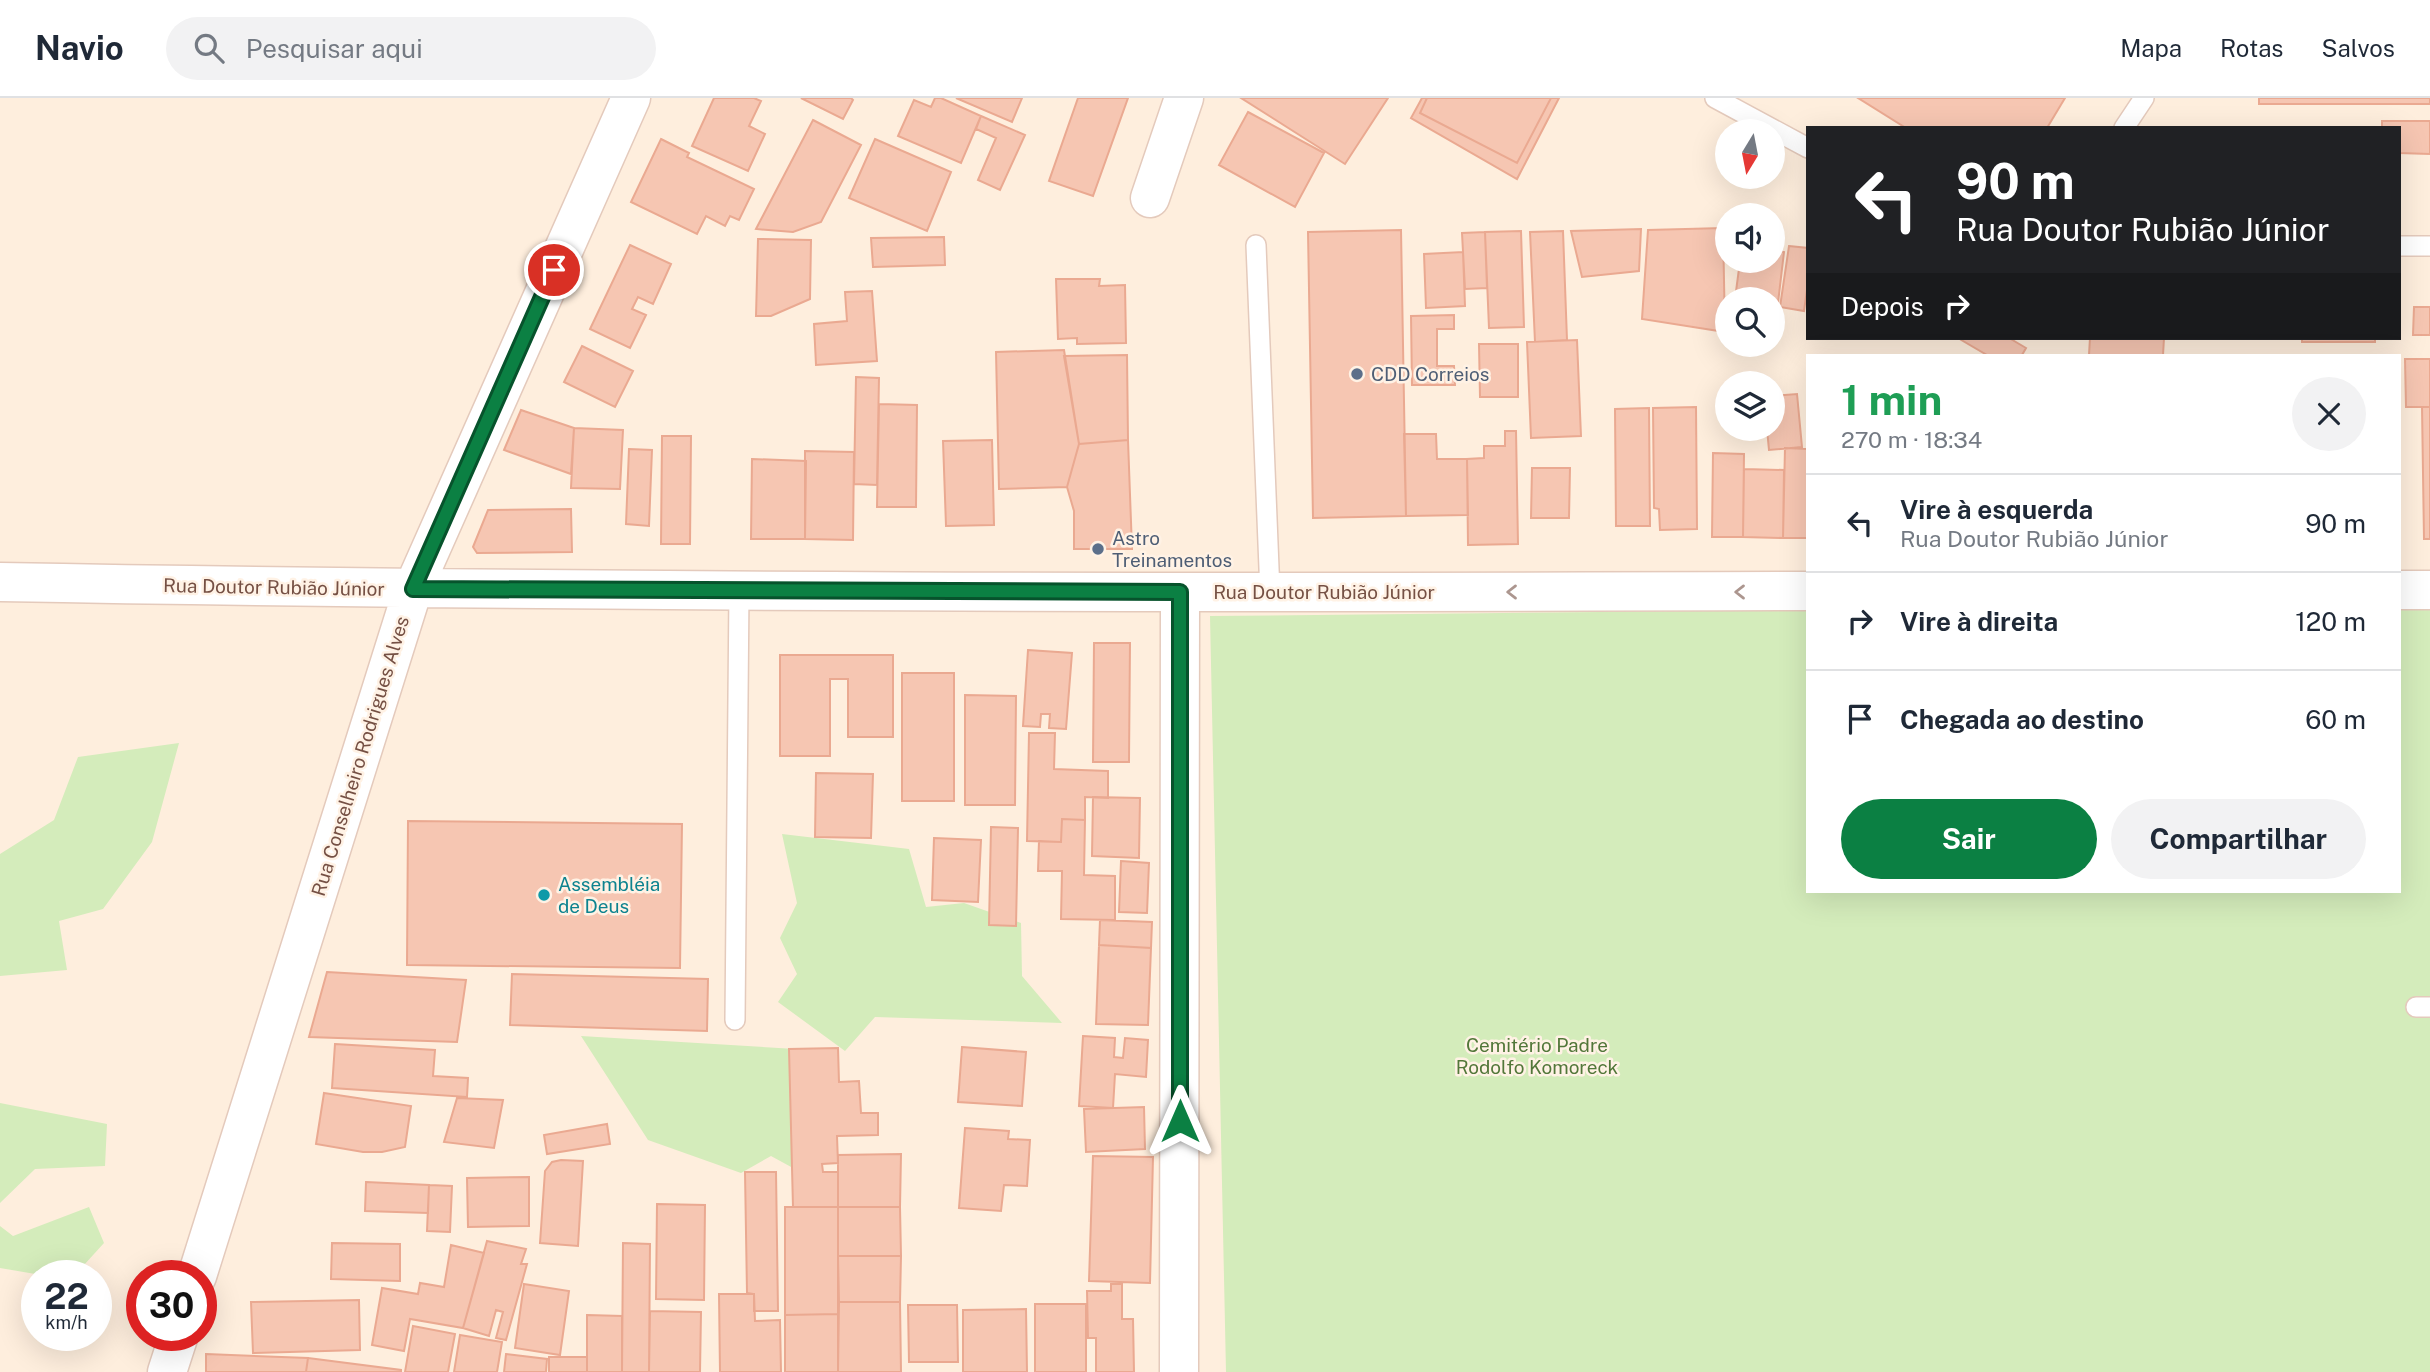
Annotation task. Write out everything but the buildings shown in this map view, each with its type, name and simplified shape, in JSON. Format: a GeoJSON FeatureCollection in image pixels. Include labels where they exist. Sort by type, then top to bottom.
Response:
{"type":"FeatureCollection","features":[{"type":"Feature","properties":{"kind":"street","name":"Rua Conselheiro Rodrigues Alves"},"geometry":{"type":"LineString","coordinates":[[202,1260],[413,589],[631,98]]}},
{"type":"Feature","properties":{"kind":"street"},"geometry":{"type":"LineString","coordinates":[[1150,198],[1184,98]]}},
{"type":"Feature","properties":{"kind":"street","name":"Rua Doutor Rubião Júnior"},"geometry":{"type":"LineString","coordinates":[[0,582],[739,591],[1806,592]]}},
{"type":"Feature","properties":{"kind":"street"},"geometry":{"type":"LineString","coordinates":[[2401,590],[2430,590]]}},
{"type":"Feature","properties":{"kind":"street"},"geometry":{"type":"LineString","coordinates":[[1179,1372],[1180,592]]}},
{"type":"Feature","properties":{"kind":"street"},"geometry":{"type":"LineString","coordinates":[[167,1372],[173,1351]]}},
{"type":"Feature","properties":{"kind":"lane"},"geometry":{"type":"LineString","coordinates":[[1715,98],[1806,147]]}},
{"type":"Feature","properties":{"kind":"lane"},"geometry":{"type":"LineString","coordinates":[[2125,126],[2144,98]]}},
{"type":"Feature","properties":{"kind":"lane"},"geometry":{"type":"LineString","coordinates":[[1256,245],[1270,593]]}},
{"type":"Feature","properties":{"kind":"lane"},"geometry":{"type":"LineString","coordinates":[[2401,246],[2430,246]]}},
{"type":"Feature","properties":{"kind":"lane"},"geometry":{"type":"LineString","coordinates":[[735,1020],[739,591]]}},
{"type":"Feature","properties":{"kind":"green space","name":"Cemitério Padre Rodolfo Komoreck"},"geometry":{"type":"Polygon","coordinates":[[[2401,604],[2430,604],[2430,1372],[1226,1372],[1210,616],[1806,610],[1806,893],[2401,893],[2401,604]]]}},
{"type":"Feature","properties":{"kind":"green space"},"geometry":{"type":"Polygon","coordinates":[[[179,743],[152,842],[103,909],[59,921],[67,970],[0,976],[0,854],[54,820],[78,757],[179,743]]]}},
{"type":"Feature","properties":{"kind":"green space"},"geometry":{"type":"Polygon","coordinates":[[[782,834],[909,849],[926,907],[964,903],[1021,923],[1022,976],[1062,1023],[875,1017],[845,1051],[778,1002],[797,974],[780,938],[797,903],[782,834]]]}},
{"type":"Feature","properties":{"kind":"green space"},"geometry":{"type":"Polygon","coordinates":[[[581,1036],[812,1050],[793,1168],[771,1156],[741,1173],[648,1140],[581,1036]]]}},
{"type":"Feature","properties":{"kind":"green space"},"geometry":{"type":"Polygon","coordinates":[[[0,1103],[107,1124],[105,1166],[35,1169],[0,1203],[0,1103]]]}},
{"type":"Feature","properties":{"kind":"green space"},"geometry":{"type":"Polygon","coordinates":[[[89,1207],[104,1243],[89,1260],[21,1260],[21,1272],[0,1268],[0,1226],[13,1236],[89,1207]]]}},
{"type":"Feature","properties":{"kind":"place","name":"CDD Correios"},"geometry":{"type":"Point","coordinates":[1357,374]}},
{"type":"Feature","properties":{"kind":"place","name":"Astro Treinamentos"},"geometry":{"type":"Point","coordinates":[1098,549]}},
{"type":"Feature","properties":{"kind":"place","name":"Assembléia de Deus"},"geometry":{"type":"Point","coordinates":[544,895]}},
{"type":"Feature","properties":{"kind":"route"},"geometry":{"type":"LineString","coordinates":[[554,270],[413,589],[1180,592],[1180,1121]]}}]}
